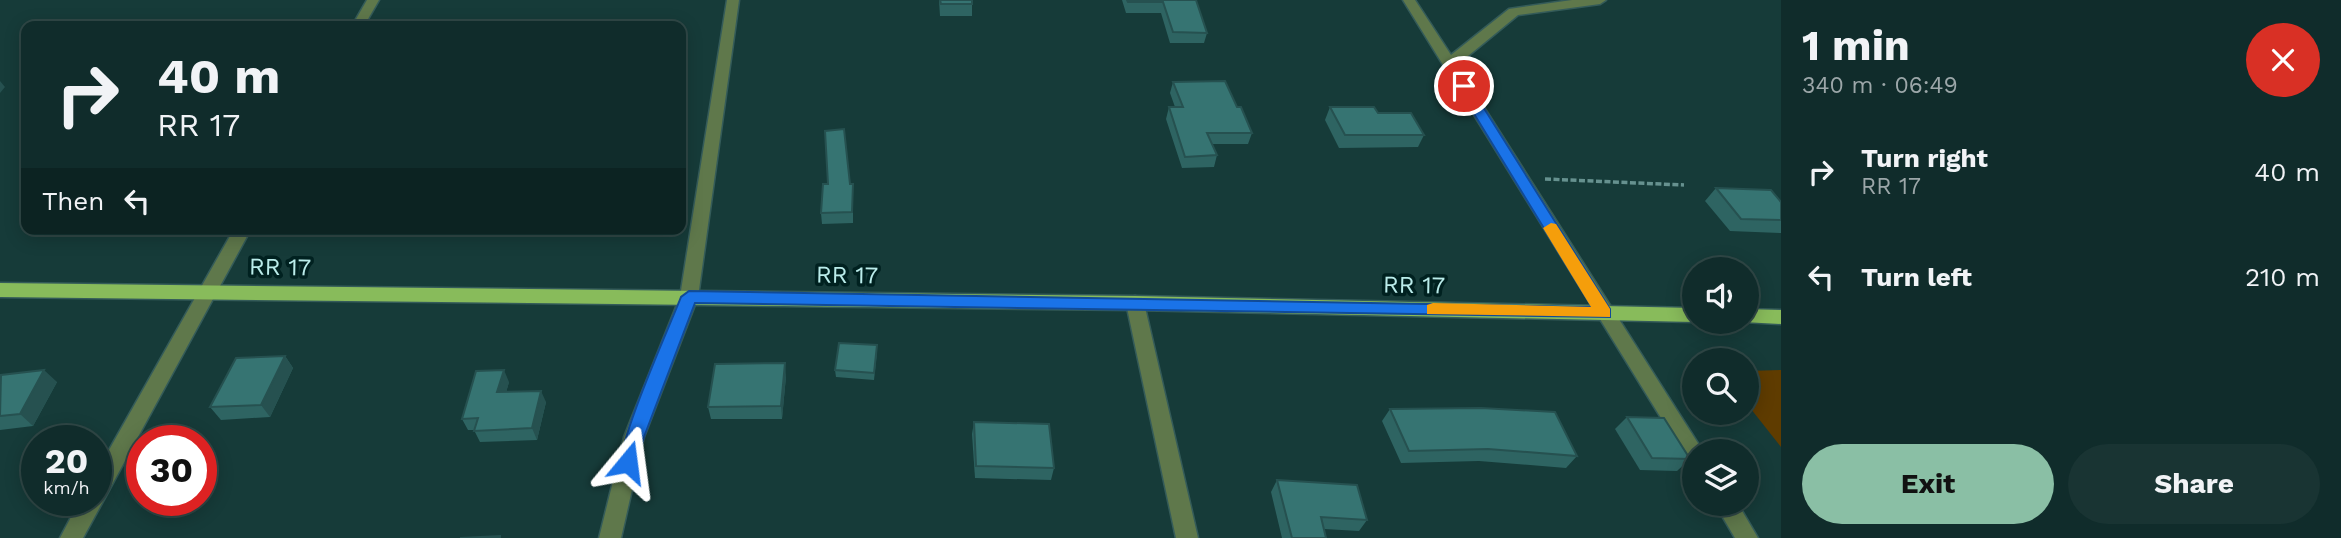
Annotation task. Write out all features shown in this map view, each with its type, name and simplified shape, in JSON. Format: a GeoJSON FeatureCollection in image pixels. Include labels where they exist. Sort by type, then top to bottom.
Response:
{"type":"FeatureCollection","features":[{"type":"Feature","properties":{"kind":"main road","name":"RR 17"},"geometry":{"type":"LineString","coordinates":[[0,290],[209,290],[1135,303],[1682,315]]}},
{"type":"Feature","properties":{"kind":"main road"},"geometry":{"type":"LineString","coordinates":[[1759,316],[1781,317]]}},
{"type":"Feature","properties":{"kind":"street"},"geometry":{"type":"LineString","coordinates":[[361,21],[373,0]]}},
{"type":"Feature","properties":{"kind":"street"},"geometry":{"type":"LineString","coordinates":[[610,538],[634,437],[689,297],[733,0]]}},
{"type":"Feature","properties":{"kind":"street"},"geometry":{"type":"LineString","coordinates":[[1409,0],[1684,439]]}},
{"type":"Feature","properties":{"kind":"street"},"geometry":{"type":"LineString","coordinates":[[1450,62],[1514,12],[1597,0]]}},
{"type":"Feature","properties":{"kind":"street"},"geometry":{"type":"LineString","coordinates":[[112,464],[240,235]]}},
{"type":"Feature","properties":{"kind":"street"},"geometry":{"type":"LineString","coordinates":[[1135,303],[1187,538]]}},
{"type":"Feature","properties":{"kind":"street"},"geometry":{"type":"LineString","coordinates":[[71,538],[83,516]]}},
{"type":"Feature","properties":{"kind":"street"},"geometry":{"type":"LineString","coordinates":[[1733,516],[1747,538]]}},
{"type":"Feature","properties":{"kind":"path"},"geometry":{"type":"LineString","coordinates":[[1520,178],[1684,185]]}},
{"type":"Feature","properties":{"kind":"shaded area"},"geometry":{"type":"Polygon","coordinates":[[[1781,370],[1781,447],[1759,419],[1759,371],[1781,370]]]}},
{"type":"Feature","properties":{"kind":"building"},"geometry":{"type":"Polygon","coordinates":[[[940,0],[972,0],[972,4],[941,4],[940,0]]]}},
{"type":"Feature","properties":{"kind":"building"},"geometry":{"type":"Polygon","coordinates":[[[1127,0],[1196,0],[1207,33],[1173,32],[1163,2],[1127,0]]]}},
{"type":"Feature","properties":{"kind":"building"},"geometry":{"type":"Polygon","coordinates":[[[1225,81],[1237,107],[1241,107],[1252,133],[1207,133],[1217,155],[1185,157],[1169,107],[1183,107],[1173,82],[1225,81]]]}},
{"type":"Feature","properties":{"kind":"building"},"geometry":{"type":"Polygon","coordinates":[[[1330,107],[1374,107],[1378,113],[1411,113],[1424,135],[1345,135],[1330,107]]]}},
{"type":"Feature","properties":{"kind":"building"},"geometry":{"type":"Polygon","coordinates":[[[844,129],[850,184],[853,184],[852,212],[821,213],[823,184],[828,184],[825,131],[844,129]]]}},
{"type":"Feature","properties":{"kind":"building"},"geometry":{"type":"Polygon","coordinates":[[[1716,188],[1771,190],[1781,202],[1781,220],[1741,219],[1716,188]]]}},
{"type":"Feature","properties":{"kind":"building"},"geometry":{"type":"Polygon","coordinates":[[[839,343],[877,345],[874,373],[835,370],[839,343]]]}},
{"type":"Feature","properties":{"kind":"building"},"geometry":{"type":"Polygon","coordinates":[[[285,356],[261,405],[210,407],[236,358],[285,356]]]}},
{"type":"Feature","properties":{"kind":"building"},"geometry":{"type":"Polygon","coordinates":[[[785,363],[781,406],[708,407],[715,364],[785,363]]]}},
{"type":"Feature","properties":{"kind":"building"},"geometry":{"type":"Polygon","coordinates":[[[44,370],[20,414],[0,416],[1,375],[44,370]]]}},
{"type":"Feature","properties":{"kind":"building"},"geometry":{"type":"Polygon","coordinates":[[[504,370],[497,392],[541,391],[532,428],[474,431],[478,418],[462,419],[476,371],[504,370]]]}},
{"type":"Feature","properties":{"kind":"building"},"geometry":{"type":"Polygon","coordinates":[[[1481,408],[1555,412],[1577,456],[1488,449],[1409,451],[1390,409],[1481,408]]]}},
{"type":"Feature","properties":{"kind":"building"},"geometry":{"type":"Polygon","coordinates":[[[1627,417],[1664,418],[1682,446],[1682,459],[1652,458],[1627,417]]]}},
{"type":"Feature","properties":{"kind":"building"},"geometry":{"type":"Polygon","coordinates":[[[974,422],[1049,424],[1054,468],[976,466],[974,422]]]}},
{"type":"Feature","properties":{"kind":"building"},"geometry":{"type":"Polygon","coordinates":[[[1277,480],[1357,485],[1367,520],[1321,517],[1326,538],[1292,538],[1277,480]]]}},
{"type":"Feature","properties":{"kind":"building"},"geometry":{"type":"Polygon","coordinates":[[[500,536],[500,538],[460,538],[500,536]]]}},
{"type":"Feature","properties":{"kind":"slow traffic"},"geometry":{"type":"LineString","coordinates":[[1433,309],[1604,313],[1551,228]]}},
{"type":"Feature","properties":{"kind":"route"},"geometry":{"type":"LineString","coordinates":[[628,462],[634,437],[689,297],[1604,313],[1464,86]]}}]}
